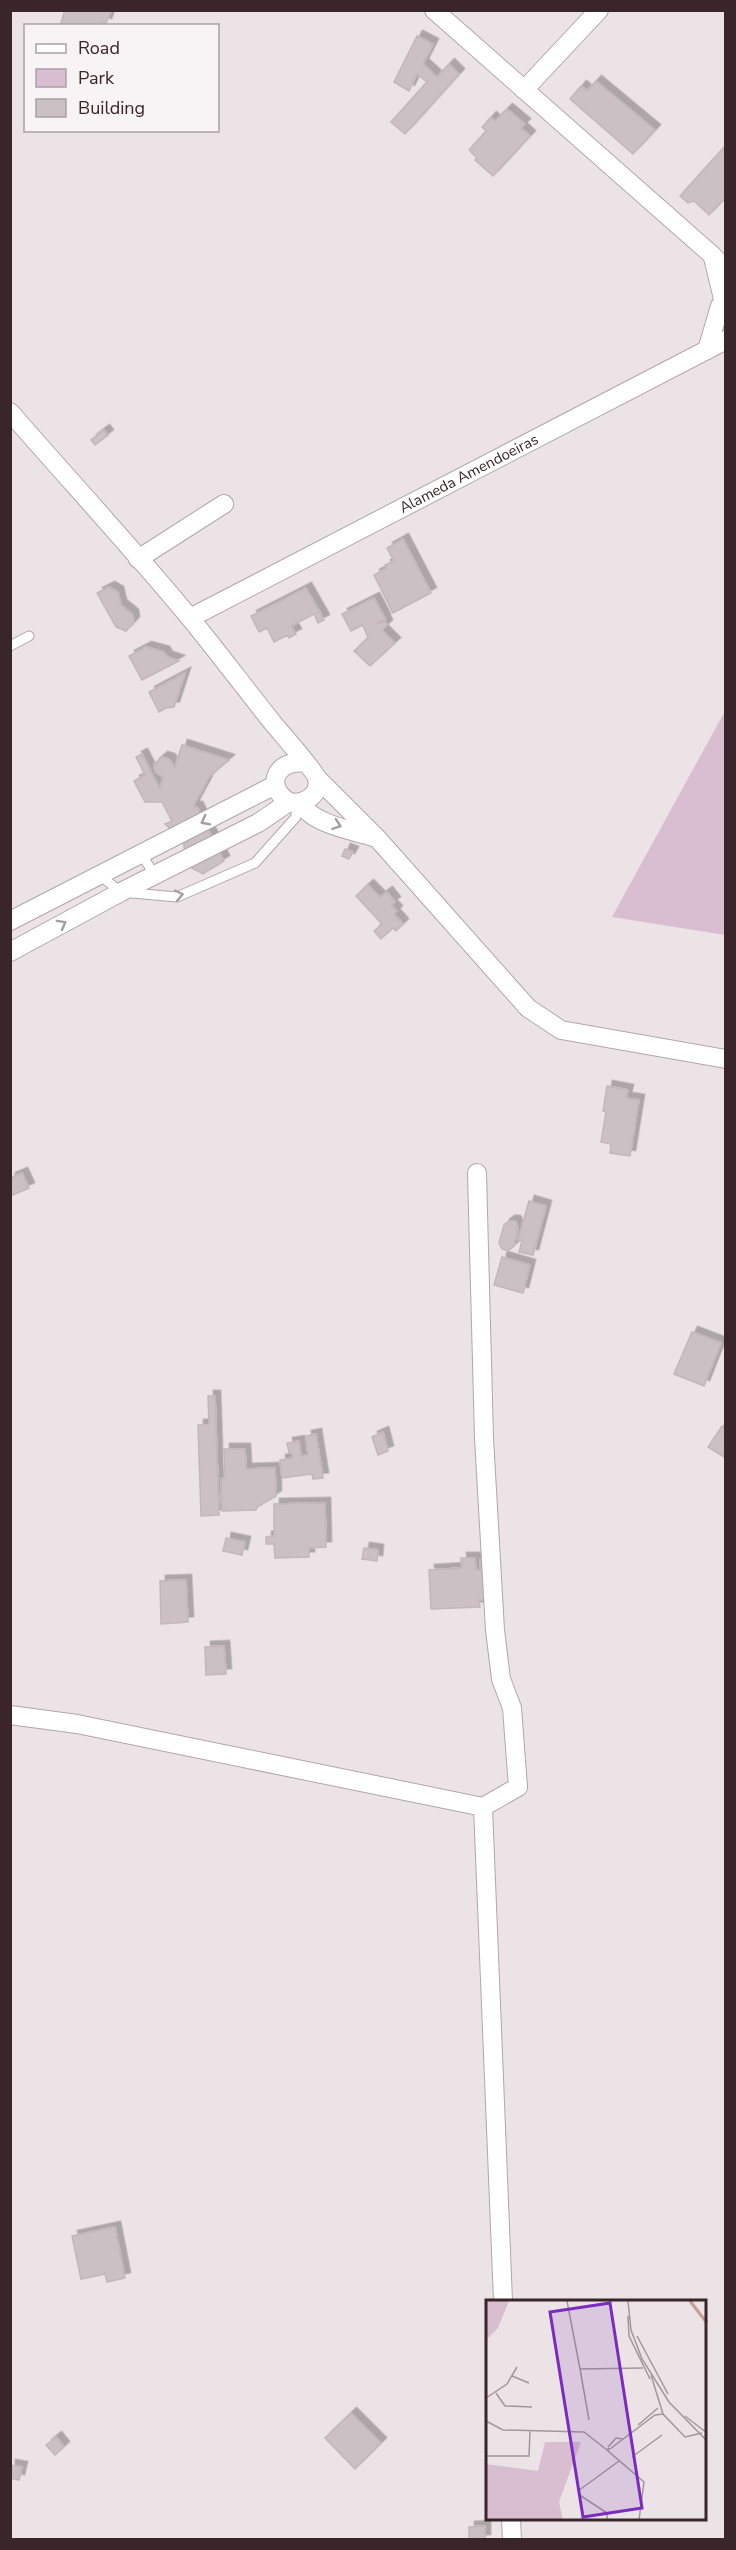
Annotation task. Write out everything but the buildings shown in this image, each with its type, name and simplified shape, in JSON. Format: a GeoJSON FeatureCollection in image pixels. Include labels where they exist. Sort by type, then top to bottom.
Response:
{"type":"FeatureCollection","features":[{"type":"Feature","properties":{"kind":"street"},"geometry":{"type":"LineString","coordinates":[[434,10],[712,255],[726,270]]}},
{"type":"Feature","properties":{"kind":"street"},"geometry":{"type":"LineString","coordinates":[[524,90],[599,10]]}},
{"type":"Feature","properties":{"kind":"street"},"geometry":{"type":"LineString","coordinates":[[712,255],[723,301],[720,316],[726,325]]}},
{"type":"Feature","properties":{"kind":"street"},"geometry":{"type":"LineString","coordinates":[[707,350],[723,301]]}},
{"type":"Feature","properties":{"kind":"street","name":"Alameda Amendoeiras"},"geometry":{"type":"LineString","coordinates":[[190,618],[726,339]]}},
{"type":"Feature","properties":{"kind":"street"},"geometry":{"type":"LineString","coordinates":[[10,412],[190,618],[281,734],[314,770],[318,779],[377,838],[528,1008],[561,1030],[726,1059]]}},
{"type":"Feature","properties":{"kind":"street"},"geometry":{"type":"LineString","coordinates":[[138,559],[224,504]]}},
{"type":"Feature","properties":{"kind":"street"},"geometry":{"type":"LineString","coordinates":[[281,734],[284,765]]}},
{"type":"Feature","properties":{"kind":"street"},"geometry":{"type":"LineString","coordinates":[[306,763],[295,761],[284,765],[277,774],[275,785],[277,792],[321,819],[377,838]]}},
{"type":"Feature","properties":{"kind":"street"},"geometry":{"type":"LineString","coordinates":[[10,952],[121,892],[313,796],[318,779]]}},
{"type":"Feature","properties":{"kind":"street"},"geometry":{"type":"LineString","coordinates":[[10,921],[275,785]]}},
{"type":"Feature","properties":{"kind":"street"},"geometry":{"type":"LineString","coordinates":[[230,808],[240,832]]}},
{"type":"Feature","properties":{"kind":"street"},"geometry":{"type":"LineString","coordinates":[[10,1715],[77,1725],[483,1807],[518,1787],[512,1708],[501,1679],[495,1630],[484,1438],[477,1173]]}},
{"type":"Feature","properties":{"kind":"street"},"geometry":{"type":"LineString","coordinates":[[483,1807],[503,2300]]}},
{"type":"Feature","properties":{"kind":"street"},"geometry":{"type":"LineString","coordinates":[[511,2520],[512,2540]]}},
{"type":"Feature","properties":{"kind":"lane"},"geometry":{"type":"LineString","coordinates":[[10,646],[29,636]]}},
{"type":"Feature","properties":{"kind":"lane"},"geometry":{"type":"LineString","coordinates":[[99,875],[121,892],[177,897],[255,863],[296,817],[295,803]]}},
{"type":"Feature","properties":{"kind":"lane"},"geometry":{"type":"LineString","coordinates":[[141,854],[155,875]]}},
{"type":"Feature","properties":{"kind":"green space"},"geometry":{"type":"Polygon","coordinates":[[[725,711],[725,935],[612,917],[725,711]]]}}]}
